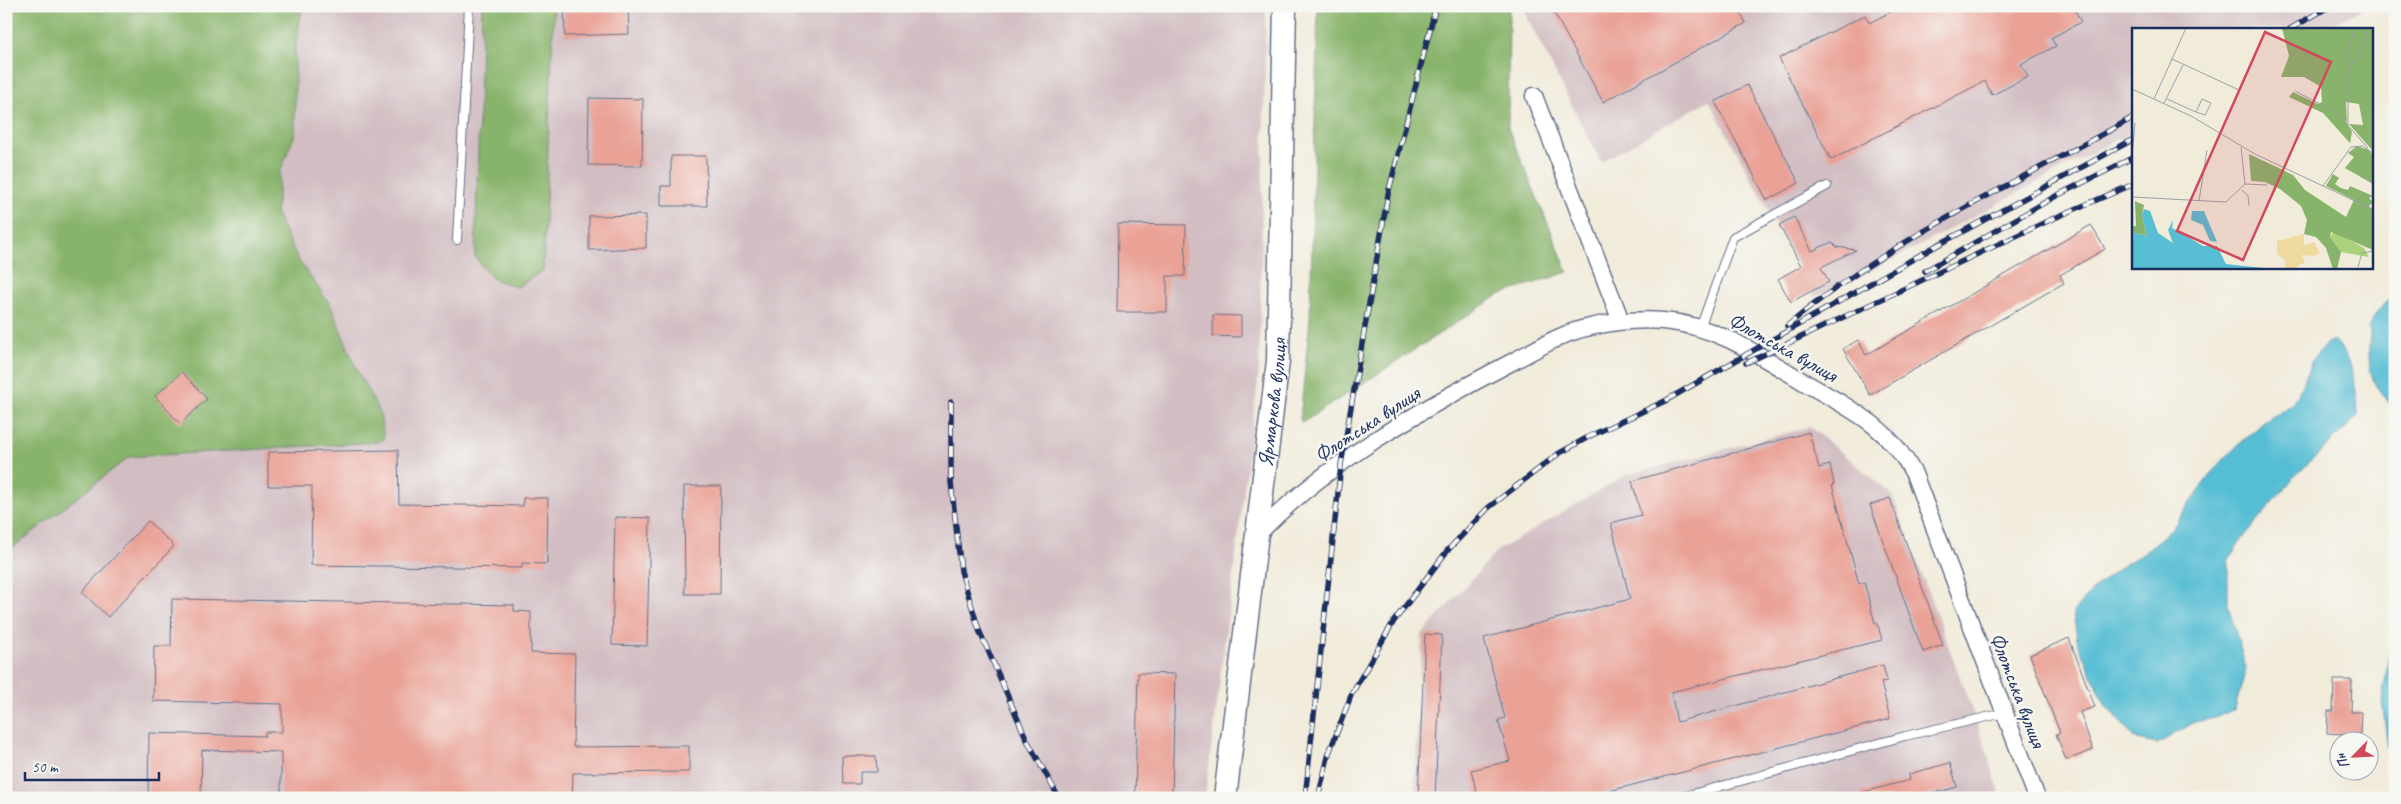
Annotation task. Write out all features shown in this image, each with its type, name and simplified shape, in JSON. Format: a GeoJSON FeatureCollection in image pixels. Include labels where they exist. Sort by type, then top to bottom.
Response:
{"type":"FeatureCollection","features":[{"type":"Feature","properties":{"kind":"street","name":"Ярмаркова вулиця"},"geometry":{"type":"LineString","coordinates":[[1225,798],[1278,361],[1285,6]]}},
{"type":"Feature","properties":{"kind":"street"},"geometry":{"type":"LineString","coordinates":[[1534,96],[1622,322]]}},
{"type":"Feature","properties":{"kind":"street","name":"Флотська вулиця"},"geometry":{"type":"LineString","coordinates":[[1258,534],[1288,503],[1394,429],[1486,375],[1559,338],[1585,328],[1622,322],[1664,321],[1700,328],[1732,340],[1753,351],[1855,412],[1882,431],[1903,453],[1914,474],[2036,798]]}},
{"type":"Feature","properties":{"kind":"lane"},"geometry":{"type":"LineString","coordinates":[[457,240],[469,6]]}},
{"type":"Feature","properties":{"kind":"lane"},"geometry":{"type":"LineString","coordinates":[[1700,328],[1734,237],[1827,186]]}},
{"type":"Feature","properties":{"kind":"lane"},"geometry":{"type":"LineString","coordinates":[[1678,798],[1904,736],[2004,713]]}},
{"type":"Feature","properties":{"kind":"shaded area"},"geometry":{"type":"Polygon","coordinates":[[[302,6],[482,6],[475,257],[543,271],[554,6],[1266,6],[1259,372],[1205,798],[6,798],[6,553],[129,457],[378,442],[384,439],[380,413],[357,371],[330,304],[299,261],[276,213],[280,172],[295,134],[295,51],[302,6]]]}},
{"type":"Feature","properties":{"kind":"shaded area"},"geometry":{"type":"Polygon","coordinates":[[[1521,6],[2367,6],[2327,28],[2132,28],[2132,132],[1879,267],[1815,297],[1709,100],[1601,162],[1521,6]]]}},
{"type":"Feature","properties":{"kind":"shaded area"},"geometry":{"type":"Polygon","coordinates":[[[1810,427],[1892,494],[1985,745],[2001,798],[1414,798],[1422,634],[1497,551],[1626,475],[1810,427]]]}},
{"type":"Feature","properties":{"kind":"green space"},"geometry":{"type":"Polygon","coordinates":[[[6,6],[302,6],[295,51],[295,134],[280,172],[276,213],[299,261],[330,304],[357,370],[380,413],[384,439],[378,442],[129,457],[6,553],[6,6]]]}},
{"type":"Feature","properties":{"kind":"green space"},"geometry":{"type":"Polygon","coordinates":[[[482,6],[554,6],[543,271],[517,287],[493,279],[475,257],[482,6]]]}},
{"type":"Feature","properties":{"kind":"green space"},"geometry":{"type":"Polygon","coordinates":[[[1318,6],[1509,6],[1508,128],[1568,272],[1499,295],[1302,423],[1300,419],[1310,318],[1318,6]]]}},
{"type":"Feature","properties":{"kind":"water"},"geometry":{"type":"Polygon","coordinates":[[[2395,292],[2395,407],[2380,392],[2372,375],[2369,355],[2369,328],[2376,314],[2395,292]]]}},
{"type":"Feature","properties":{"kind":"water"},"geometry":{"type":"Polygon","coordinates":[[[2334,340],[2350,366],[2358,416],[2295,476],[2239,543],[2228,561],[2228,605],[2246,668],[2235,709],[2215,718],[2195,722],[2157,744],[2137,740],[2106,706],[2078,645],[2073,612],[2095,588],[2121,567],[2149,549],[2174,526],[2212,472],[2235,448],[2264,422],[2291,405],[2303,385],[2311,362],[2327,343],[2334,340]]]}},
{"type":"Feature","properties":{"kind":"water"},"geometry":{"type":"Polygon","coordinates":[[[2395,615],[2395,777],[2388,747],[2382,701],[2395,615]]]}},
{"type":"Feature","properties":{"kind":"building"},"geometry":{"type":"Polygon","coordinates":[[[564,6],[628,6],[629,34],[565,36],[564,6]]]}},
{"type":"Feature","properties":{"kind":"building"},"geometry":{"type":"Polygon","coordinates":[[[1562,6],[1737,6],[1746,23],[1603,102],[1553,11],[1562,6]]]}},
{"type":"Feature","properties":{"kind":"building"},"geometry":{"type":"Polygon","coordinates":[[[1902,6],[2073,6],[2081,22],[2051,38],[2056,46],[2021,64],[2028,77],[1992,95],[1985,81],[1831,160],[1779,58],[1865,15],[1869,23],[1902,6]]]}},
{"type":"Feature","properties":{"kind":"building"},"geometry":{"type":"Polygon","coordinates":[[[1747,85],[1799,183],[1767,200],[1715,102],[1747,85]]]}},
{"type":"Feature","properties":{"kind":"building"},"geometry":{"type":"Polygon","coordinates":[[[589,98],[643,99],[642,166],[588,165],[589,98]]]}},
{"type":"Feature","properties":{"kind":"building"},"geometry":{"type":"Polygon","coordinates":[[[671,156],[706,156],[707,206],[661,206],[661,186],[671,186],[671,156]]]}},
{"type":"Feature","properties":{"kind":"building"},"geometry":{"type":"Polygon","coordinates":[[[646,215],[646,248],[589,250],[589,216],[646,215]]]}},
{"type":"Feature","properties":{"kind":"building"},"geometry":{"type":"Polygon","coordinates":[[[1794,217],[1812,251],[1832,242],[1837,247],[1856,250],[1821,267],[1829,282],[1791,302],[1778,279],[1801,266],[1779,225],[1794,217]]]}},
{"type":"Feature","properties":{"kind":"building"},"geometry":{"type":"Polygon","coordinates":[[[1118,224],[1186,225],[1185,276],[1167,276],[1167,312],[1117,312],[1118,224]]]}},
{"type":"Feature","properties":{"kind":"building"},"geometry":{"type":"Polygon","coordinates":[[[2091,225],[2105,249],[2060,275],[2064,283],[1870,395],[1843,349],[1858,340],[1866,355],[2091,225]]]}},
{"type":"Feature","properties":{"kind":"building"},"geometry":{"type":"Polygon","coordinates":[[[1213,315],[1241,316],[1241,337],[1213,336],[1213,315]]]}},
{"type":"Feature","properties":{"kind":"building"},"geometry":{"type":"Polygon","coordinates":[[[182,372],[207,399],[180,424],[155,396],[182,372]]]}},
{"type":"Feature","properties":{"kind":"building"},"geometry":{"type":"Polygon","coordinates":[[[1809,432],[1819,468],[1830,465],[1834,484],[1832,485],[1859,584],[1864,582],[1875,623],[1877,622],[1882,640],[1671,692],[1677,722],[1883,665],[1887,681],[1881,682],[1890,719],[1582,798],[1478,798],[1471,770],[1510,761],[1498,720],[1505,718],[1484,638],[1630,599],[1611,523],[1641,515],[1632,481],[1809,432]]]}},
{"type":"Feature","properties":{"kind":"building"},"geometry":{"type":"Polygon","coordinates":[[[398,450],[399,504],[523,506],[523,498],[548,498],[547,564],[522,563],[522,568],[311,565],[312,486],[268,486],[268,452],[398,450]]]}},
{"type":"Feature","properties":{"kind":"building"},"geometry":{"type":"Polygon","coordinates":[[[684,486],[721,486],[720,594],[685,594],[684,486]]]}},
{"type":"Feature","properties":{"kind":"building"},"geometry":{"type":"Polygon","coordinates":[[[1890,498],[1943,645],[1923,652],[1870,505],[1890,498]]]}},
{"type":"Feature","properties":{"kind":"building"},"geometry":{"type":"Polygon","coordinates":[[[615,517],[650,518],[647,646],[612,645],[615,517]]]}},
{"type":"Feature","properties":{"kind":"building"},"geometry":{"type":"Polygon","coordinates":[[[148,521],[174,546],[108,617],[82,592],[148,521]]]}},
{"type":"Feature","properties":{"kind":"building"},"geometry":{"type":"Polygon","coordinates":[[[172,599],[514,605],[514,611],[531,612],[531,653],[575,654],[573,747],[689,746],[689,772],[573,773],[572,798],[281,798],[281,752],[202,750],[201,798],[148,798],[149,733],[265,736],[265,732],[282,732],[282,704],[153,701],[154,646],[171,646],[172,599]]]}},
{"type":"Feature","properties":{"kind":"building"},"geometry":{"type":"Polygon","coordinates":[[[1425,634],[1442,635],[1435,798],[1418,798],[1425,634]]]}},
{"type":"Feature","properties":{"kind":"building"},"geometry":{"type":"Polygon","coordinates":[[[2069,638],[2095,707],[2080,712],[2093,750],[2066,760],[2056,734],[2060,733],[2030,655],[2069,638]]]}},
{"type":"Feature","properties":{"kind":"building"},"geometry":{"type":"Polygon","coordinates":[[[1138,673],[1175,674],[1172,798],[1135,798],[1138,673]]]}},
{"type":"Feature","properties":{"kind":"building"},"geometry":{"type":"Polygon","coordinates":[[[2334,680],[2352,680],[2351,712],[2361,712],[2360,732],[2327,733],[2328,711],[2333,711],[2334,680]]]}},
{"type":"Feature","properties":{"kind":"building"},"geometry":{"type":"Polygon","coordinates":[[[842,756],[876,756],[877,772],[860,772],[860,784],[843,784],[842,756]]]}},
{"type":"Feature","properties":{"kind":"building"},"geometry":{"type":"Polygon","coordinates":[[[1950,763],[1957,787],[1916,798],[1861,798],[1860,793],[1910,780],[1909,774],[1950,763]]]}},
{"type":"Feature","properties":{"kind":"railway"},"geometry":{"type":"LineString","coordinates":[[1305,798],[1341,465],[1388,194],[1436,6]]}},
{"type":"Feature","properties":{"kind":"railway"},"geometry":{"type":"LineString","coordinates":[[2292,28],[2330,6]]}},
{"type":"Feature","properties":{"kind":"railway"},"geometry":{"type":"LineString","coordinates":[[1787,326],[1827,294],[1911,239],[1955,213],[2132,118]]}},
{"type":"Feature","properties":{"kind":"railway"},"geometry":{"type":"LineString","coordinates":[[1318,798],[1329,753],[1352,693],[1394,621],[1447,551],[1488,508],[1558,454],[1592,435],[1665,401],[1934,247],[2132,140]]}},
{"type":"Feature","properties":{"kind":"railway"},"geometry":{"type":"LineString","coordinates":[[1925,271],[2056,196],[2132,158]]}},
{"type":"Feature","properties":{"kind":"railway"},"geometry":{"type":"LineString","coordinates":[[1746,363],[2052,219],[2132,185]]}},
{"type":"Feature","properties":{"kind":"railway"},"geometry":{"type":"LineString","coordinates":[[951,402],[951,482],[961,571],[979,630],[1027,740],[1059,798]]}}]}
